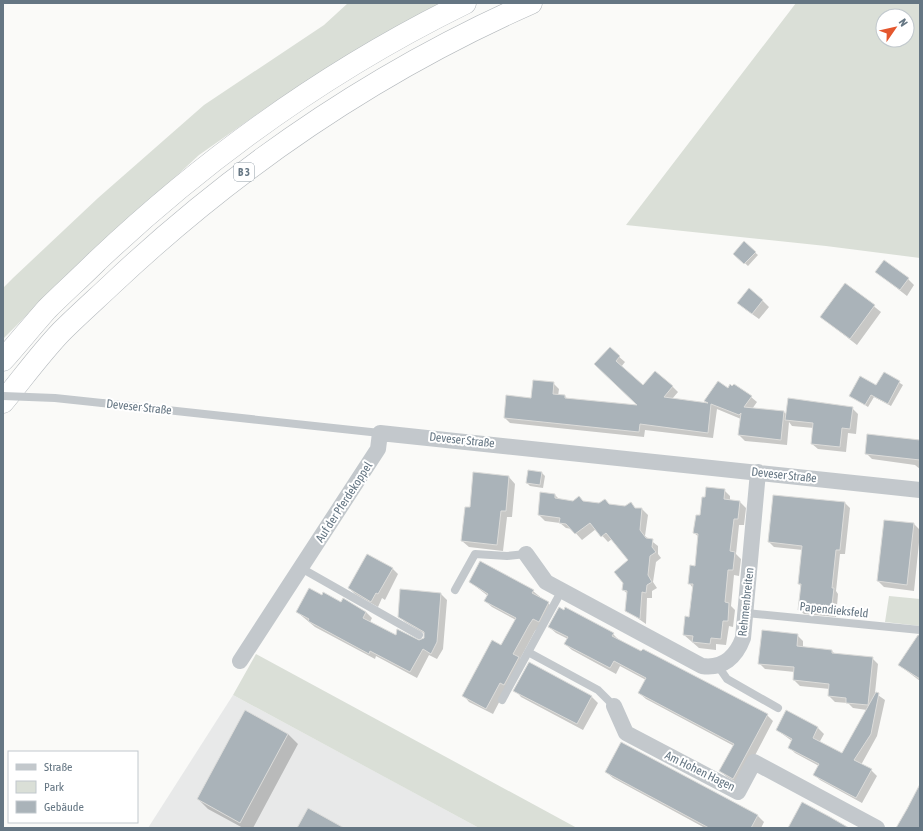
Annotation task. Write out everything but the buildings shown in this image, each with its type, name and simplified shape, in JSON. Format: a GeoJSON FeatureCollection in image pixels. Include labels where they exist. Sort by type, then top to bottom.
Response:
{"type":"FeatureCollection","features":[{"type":"Feature","properties":{"kind":"highway","name":"B 3"},"geometry":{"type":"LineString","coordinates":[[3,360],[47,309],[121,239],[207,166],[272,117],[367,56],[465,3]]}},
{"type":"Feature","properties":{"kind":"highway","name":"B 3"},"geometry":{"type":"LineString","coordinates":[[3,402],[61,333],[145,253],[221,189],[290,138],[388,75],[531,3]]}},
{"type":"Feature","properties":{"kind":"street","name":"Deveser Straße"},"geometry":{"type":"LineString","coordinates":[[380,433],[920,490]]}},
{"type":"Feature","properties":{"kind":"street","name":"Auf der Pferdekoppel"},"geometry":{"type":"LineString","coordinates":[[240,661],[378,449],[380,433]]}},
{"type":"Feature","properties":{"kind":"street","name":"Rehmenbreiten"},"geometry":{"type":"LineString","coordinates":[[718,666],[729,660],[739,650],[743,638],[758,472]]}},
{"type":"Feature","properties":{"kind":"street"},"geometry":{"type":"LineString","coordinates":[[526,554],[546,582],[702,666],[718,666]]}},
{"type":"Feature","properties":{"kind":"street","name":"Am Hohen Hagen"},"geometry":{"type":"LineString","coordinates":[[614,706],[626,733],[738,792],[754,762],[877,828]]}},
{"type":"Feature","properties":{"kind":"lane","name":"Deveser Straße"},"geometry":{"type":"LineString","coordinates":[[3,396],[55,398],[380,433]]}},
{"type":"Feature","properties":{"kind":"lane"},"geometry":{"type":"LineString","coordinates":[[455,590],[475,554],[507,556],[526,554]]}},
{"type":"Feature","properties":{"kind":"lane"},"geometry":{"type":"LineString","coordinates":[[301,568],[419,635]]}},
{"type":"Feature","properties":{"kind":"lane"},"geometry":{"type":"LineString","coordinates":[[502,700],[562,590]]}},
{"type":"Feature","properties":{"kind":"lane","name":"Papendieksfeld"},"geometry":{"type":"LineString","coordinates":[[746,613],[920,630]]}},
{"type":"Feature","properties":{"kind":"lane","name":"Am Hohen Hagen"},"geometry":{"type":"LineString","coordinates":[[528,652],[598,690],[614,706]]}},
{"type":"Feature","properties":{"kind":"lane"},"geometry":{"type":"LineString","coordinates":[[718,666],[727,679],[778,708]]}},
{"type":"Feature","properties":{"kind":"shaded area"},"geometry":{"type":"Polygon","coordinates":[[[233,695],[409,790],[479,828],[148,828],[233,695]]]}},
{"type":"Feature","properties":{"kind":"green space"},"geometry":{"type":"Polygon","coordinates":[[[348,3],[440,3],[368,43],[273,103],[199,155],[128,221],[86,256],[3,339],[3,288],[13,278],[98,198],[204,105],[324,25],[348,3]]]}},
{"type":"Feature","properties":{"kind":"green space"},"geometry":{"type":"Polygon","coordinates":[[[796,3],[920,3],[920,258],[826,246],[626,225],[796,3]]]}},
{"type":"Feature","properties":{"kind":"green space"},"geometry":{"type":"Polygon","coordinates":[[[889,596],[920,599],[920,626],[885,622],[889,596]]]}},
{"type":"Feature","properties":{"kind":"green space"},"geometry":{"type":"Polygon","coordinates":[[[256,654],[577,828],[479,828],[233,695],[256,654]]]}}]}
